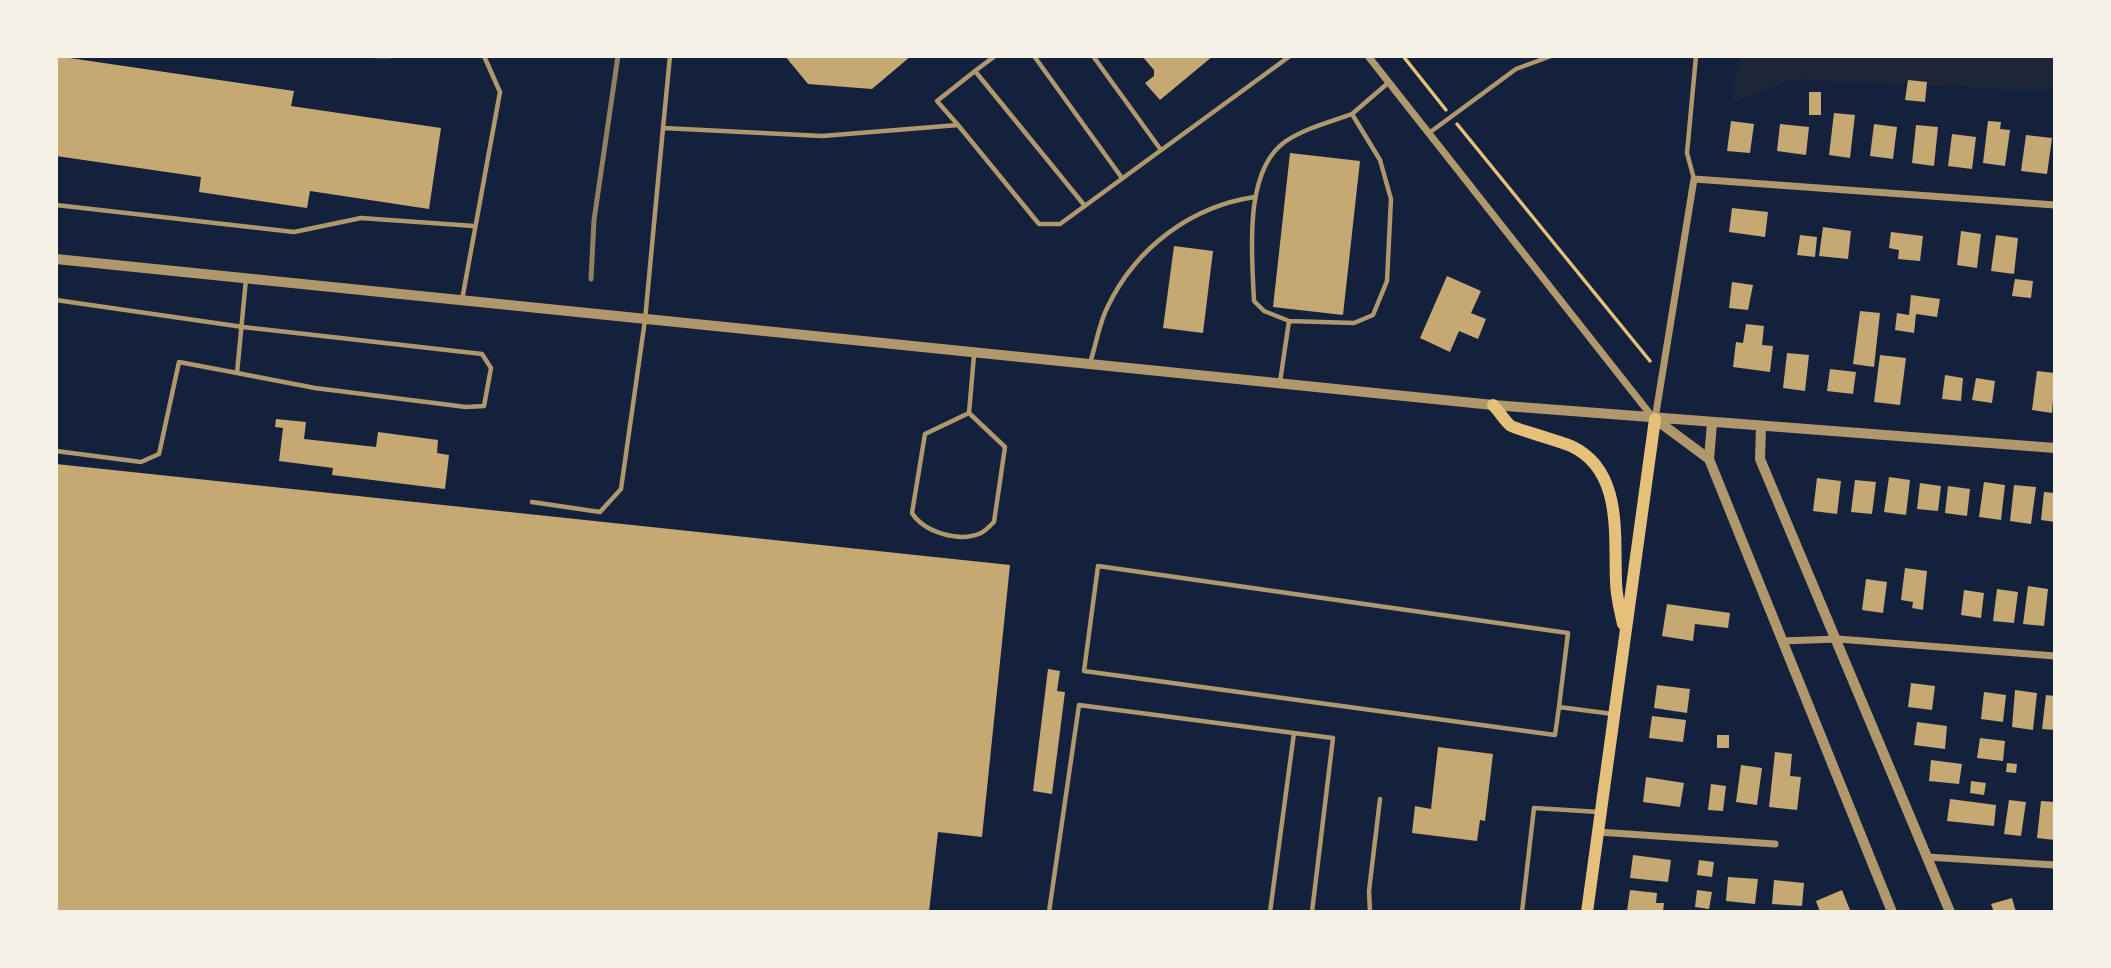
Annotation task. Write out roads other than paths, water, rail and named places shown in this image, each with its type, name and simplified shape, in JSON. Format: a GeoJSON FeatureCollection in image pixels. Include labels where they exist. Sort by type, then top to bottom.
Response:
{"type":"FeatureCollection","features":[{"type":"Feature","properties":{"kind":"main road"},"geometry":{"type":"LineString","coordinates":[[1493,405],[1512,428],[1549,436],[1576,448],[1595,466],[1608,485],[1616,522],[1616,584],[1625,638]]}},
{"type":"Feature","properties":{"kind":"main road"},"geometry":{"type":"LineString","coordinates":[[1587,912],[1655,419]]}},
{"type":"Feature","properties":{"kind":"street"},"geometry":{"type":"LineString","coordinates":[[1368,56],[1655,419],[1709,459]]}},
{"type":"Feature","properties":{"kind":"street"},"geometry":{"type":"LineString","coordinates":[[1655,419],[1694,178],[2055,205]]}},
{"type":"Feature","properties":{"kind":"street"},"geometry":{"type":"LineString","coordinates":[[56,259],[1493,405],[2055,448]]}},
{"type":"Feature","properties":{"kind":"street"},"geometry":{"type":"LineString","coordinates":[[1712,423],[1709,459],[1892,912]]}},
{"type":"Feature","properties":{"kind":"street"},"geometry":{"type":"LineString","coordinates":[[1760,427],[1760,459],[1838,639],[1950,912]]}},
{"type":"Feature","properties":{"kind":"street"},"geometry":{"type":"LineString","coordinates":[[1782,641],[1838,639],[2055,656]]}},
{"type":"Feature","properties":{"kind":"street"},"geometry":{"type":"LineString","coordinates":[[1598,832],[1775,844]]}},
{"type":"Feature","properties":{"kind":"street"},"geometry":{"type":"LineString","coordinates":[[1927,857],[2055,865]]}},
{"type":"Feature","properties":{"kind":"lane"},"geometry":{"type":"LineString","coordinates":[[376,56],[390,56]]}},
{"type":"Feature","properties":{"kind":"lane"},"geometry":{"type":"LineString","coordinates":[[461,301],[500,92],[484,56]]}},
{"type":"Feature","properties":{"kind":"lane"},"geometry":{"type":"LineString","coordinates":[[531,502],[600,512],[621,489],[645,320],[670,56]]}},
{"type":"Feature","properties":{"kind":"lane"},"geometry":{"type":"LineString","coordinates":[[995,56],[937,101],[1039,224],[1060,223],[1290,56]]}},
{"type":"Feature","properties":{"kind":"lane"},"geometry":{"type":"LineString","coordinates":[[1034,56],[1122,178]]}},
{"type":"Feature","properties":{"kind":"lane"},"geometry":{"type":"LineString","coordinates":[[1093,56],[1161,150]]}},
{"type":"Feature","properties":{"kind":"lane"},"geometry":{"type":"LineString","coordinates":[[1429,133],[1516,69],[1551,56]]}},
{"type":"Feature","properties":{"kind":"lane"},"geometry":{"type":"LineString","coordinates":[[1694,178],[1687,153],[1696,56]]}},
{"type":"Feature","properties":{"kind":"lane"},"geometry":{"type":"LineString","coordinates":[[975,71],[1085,206]]}},
{"type":"Feature","properties":{"kind":"lane"},"geometry":{"type":"LineString","coordinates":[[1352,114],[1380,160],[1391,199],[1387,281],[1373,315],[1354,323],[1289,321],[1264,311],[1254,301],[1255,197],[1267,160],[1285,142],[1313,128],[1352,114],[1388,82]]}},
{"type":"Feature","properties":{"kind":"lane"},"geometry":{"type":"LineString","coordinates":[[663,128],[822,136],[958,125]]}},
{"type":"Feature","properties":{"kind":"lane"},"geometry":{"type":"LineString","coordinates":[[1090,366],[1106,308],[1129,268],[1197,213],[1225,201],[1255,197]]}},
{"type":"Feature","properties":{"kind":"lane"},"geometry":{"type":"LineString","coordinates":[[56,205],[294,232],[361,218],[474,226]]}},
{"type":"Feature","properties":{"kind":"lane"},"geometry":{"type":"LineString","coordinates":[[237,373],[246,279]]}},
{"type":"Feature","properties":{"kind":"lane"},"geometry":{"type":"LineString","coordinates":[[56,300],[243,327],[482,354],[491,368],[489,391],[484,406],[466,407],[315,388],[179,362],[159,454],[141,462],[56,451]]}},
{"type":"Feature","properties":{"kind":"lane"},"geometry":{"type":"LineString","coordinates":[[1280,383],[1289,321]]}},
{"type":"Feature","properties":{"kind":"lane"},"geometry":{"type":"LineString","coordinates":[[969,412],[974,354]]}},
{"type":"Feature","properties":{"kind":"lane"},"geometry":{"type":"LineString","coordinates":[[969,412],[1005,447],[994,522],[981,534],[963,536],[934,531],[919,523],[912,513],[925,434],[969,412]]}},
{"type":"Feature","properties":{"kind":"lane"},"geometry":{"type":"LineString","coordinates":[[1098,566],[1569,633],[1559,706],[1555,735],[1084,671],[1098,566]]}},
{"type":"Feature","properties":{"kind":"lane"},"geometry":{"type":"LineString","coordinates":[[1049,912],[1079,705],[1333,738],[1312,912]]}},
{"type":"Feature","properties":{"kind":"lane"},"geometry":{"type":"LineString","coordinates":[[1559,706],[1614,714]]}},
{"type":"Feature","properties":{"kind":"lane"},"geometry":{"type":"LineString","coordinates":[[1270,912],[1294,733]]}},
{"type":"Feature","properties":{"kind":"lane"},"geometry":{"type":"LineString","coordinates":[[1370,912],[1368,891],[1380,799]]}},
{"type":"Feature","properties":{"kind":"lane"},"geometry":{"type":"LineString","coordinates":[[1522,912],[1534,808],[1600,812]]}},
{"type":"Feature","properties":{"kind":"railway"},"geometry":{"type":"LineString","coordinates":[[591,279],[594,220],[618,56]]}}]}
